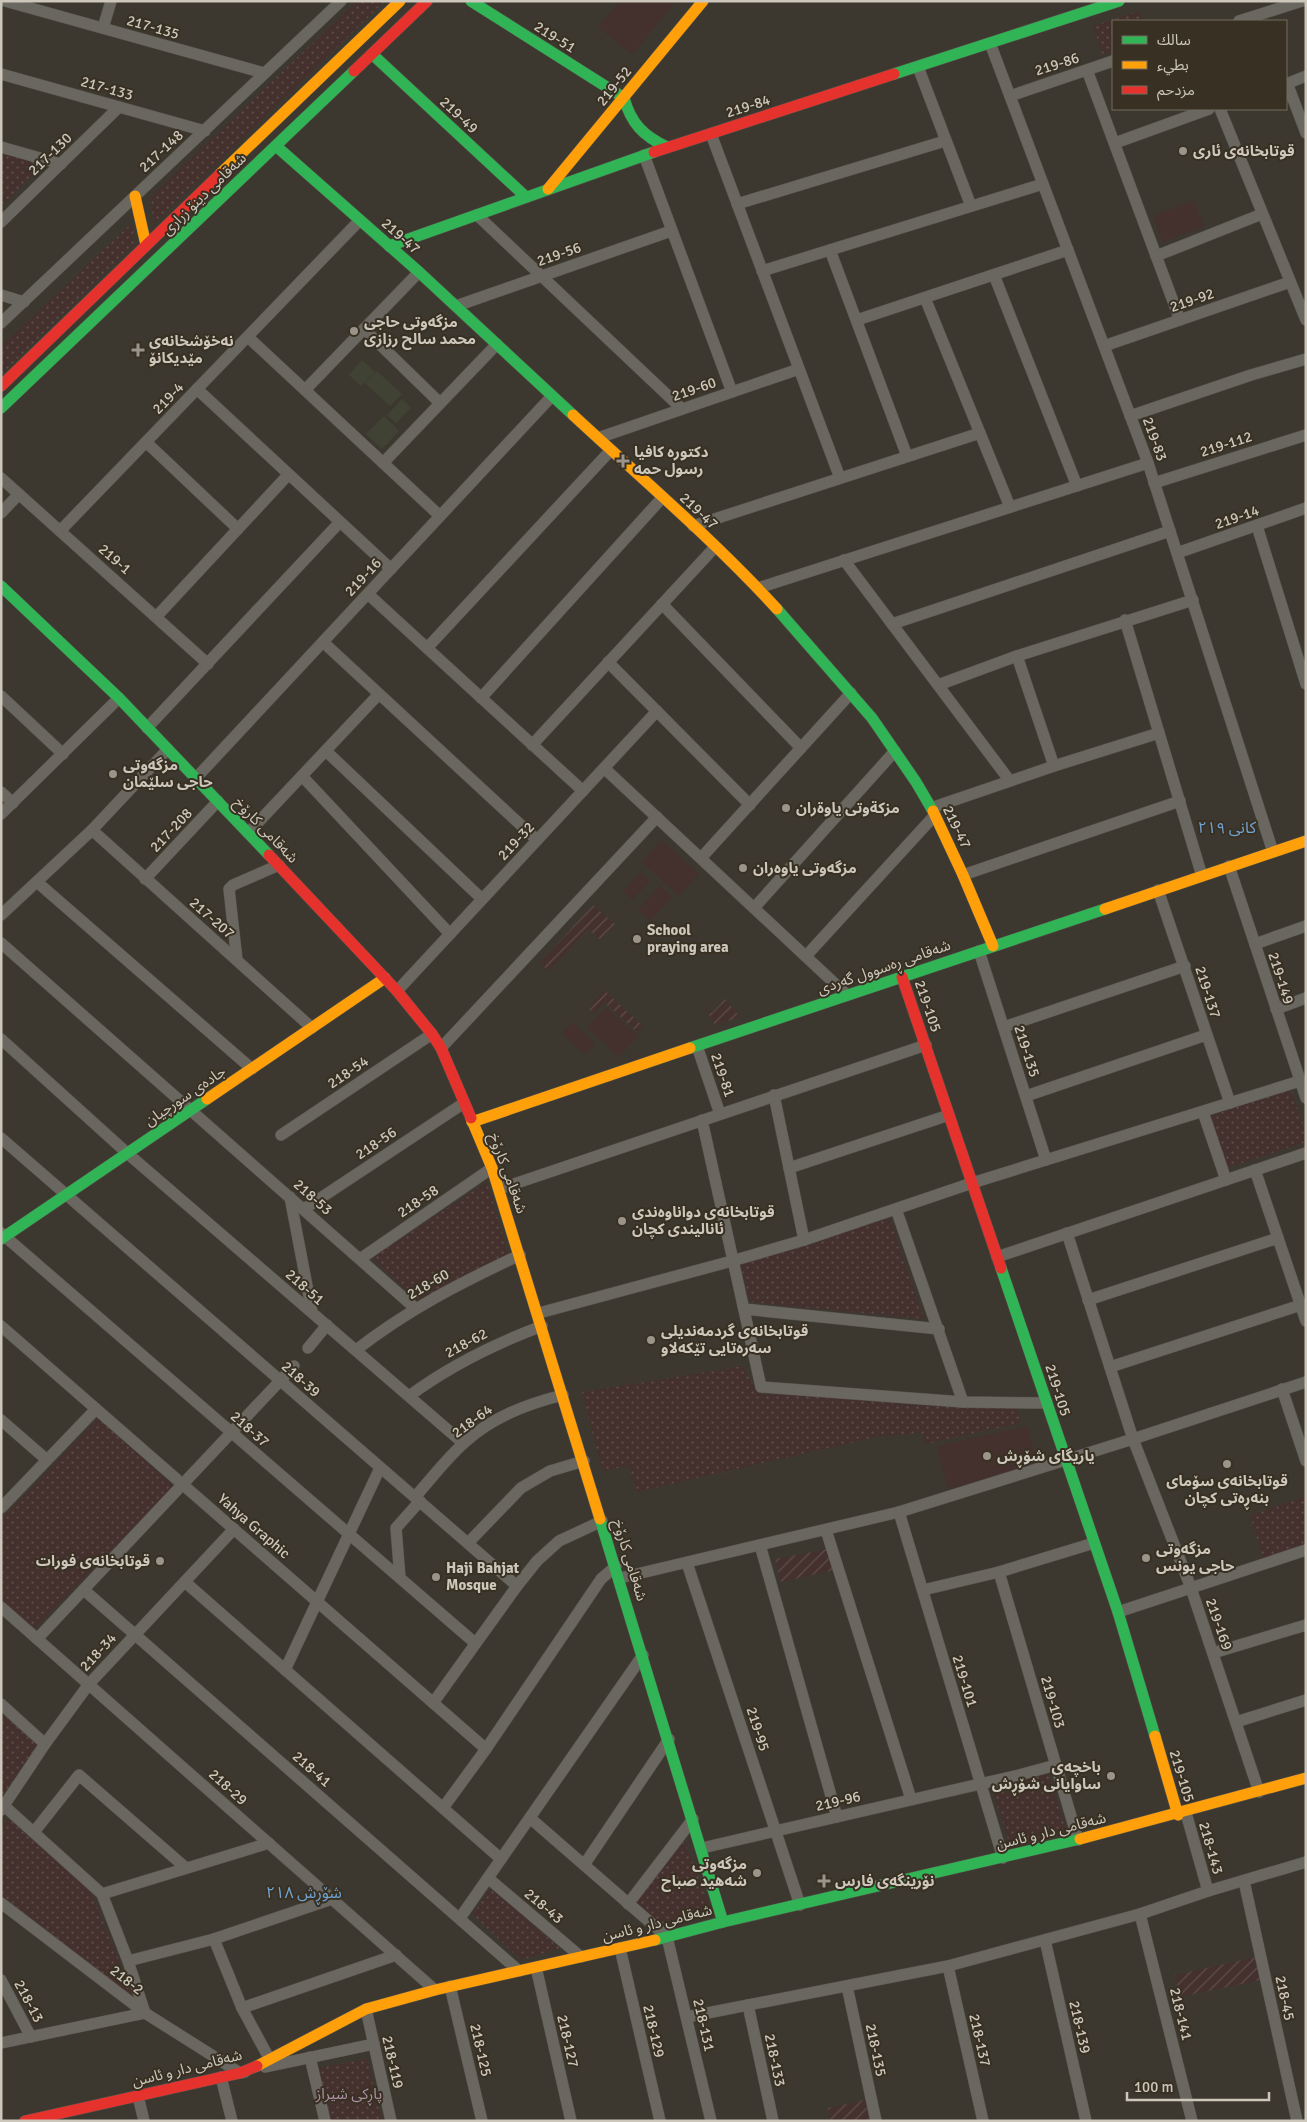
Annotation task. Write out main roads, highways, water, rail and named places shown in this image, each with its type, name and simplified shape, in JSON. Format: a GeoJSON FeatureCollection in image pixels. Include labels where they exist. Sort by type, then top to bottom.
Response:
{"type":"FeatureCollection","features":[{"type":"Feature","properties":{"kind":"place","name":"قوتابخانەی ئاری"},"geometry":{"type":"Point","coordinates":[1183,151]}},
{"type":"Feature","properties":{"kind":"place","name":"مزگەوتی حاجی محمد سالح رزازی"},"geometry":{"type":"Point","coordinates":[354,331]}},
{"type":"Feature","properties":{"kind":"place","name":"نەخۆشخانەی مێدیکانۆ"},"geometry":{"type":"Point","coordinates":[138,350]}},
{"type":"Feature","properties":{"kind":"place","name":"دکتورە کافیا رسول حمە"},"geometry":{"type":"Point","coordinates":[623,461]}},
{"type":"Feature","properties":{"kind":"place","name":"مزگەوتی حاجی سلێمان"},"geometry":{"type":"Point","coordinates":[113,774]}},
{"type":"Feature","properties":{"kind":"place","name":"مزكةوتى ياوةران"},"geometry":{"type":"Point","coordinates":[786,808]}},
{"type":"Feature","properties":{"kind":"place","name":"مزگەوتی یاوەران"},"geometry":{"type":"Point","coordinates":[743,868]}},
{"type":"Feature","properties":{"kind":"place","name":"School praying area"},"geometry":{"type":"Point","coordinates":[637,939]}},
{"type":"Feature","properties":{"kind":"place","name":"قوتابخانەی دواناوەندی ئانالیندی كچان"},"geometry":{"type":"Point","coordinates":[622,1221]}},
{"type":"Feature","properties":{"kind":"place","name":"قوتابخانەی گردمەندیلی سەرەتایی تێكەلاو"},"geometry":{"type":"Point","coordinates":[651,1340]}},
{"type":"Feature","properties":{"kind":"place","name":"یاریگای شۆڕش"},"geometry":{"type":"Point","coordinates":[987,1456]}},
{"type":"Feature","properties":{"kind":"place","name":"قوتابخانەی سۆمای بنەڕەتی کچان"},"geometry":{"type":"Point","coordinates":[1227,1464]}},
{"type":"Feature","properties":{"kind":"place","name":"مزگەوتی حاجی یونس"},"geometry":{"type":"Point","coordinates":[1146,1558]}},
{"type":"Feature","properties":{"kind":"place","name":"قوتابخانەی فورات"},"geometry":{"type":"Point","coordinates":[160,1561]}},
{"type":"Feature","properties":{"kind":"place","name":"Haji Bahjat Mosque"},"geometry":{"type":"Point","coordinates":[436,1577]}},
{"type":"Feature","properties":{"kind":"place","name":"باخچەی ساوایانی شۆڕش"},"geometry":{"type":"Point","coordinates":[1111,1776]}},
{"type":"Feature","properties":{"kind":"place","name":"مزگه‌وتی شه‌هید صباح"},"geometry":{"type":"Point","coordinates":[757,1873]}},
{"type":"Feature","properties":{"kind":"place","name":"نۆرینگەی فارس"},"geometry":{"type":"Point","coordinates":[824,1881]}},
{"type":"Feature","properties":{"kind":"district","name":"کانی ٢١٩"},"geometry":{"type":"Point","coordinates":[1227,828]}},
{"type":"Feature","properties":{"kind":"district","name":"شۆڕش ٢١٨"},"geometry":{"type":"Point","coordinates":[304,1893]}},
{"type":"Feature","properties":{"kind":"park label","name":"پاڕکی شیراز"},"geometry":{"type":"Point","coordinates":[349,2094]}}]}
